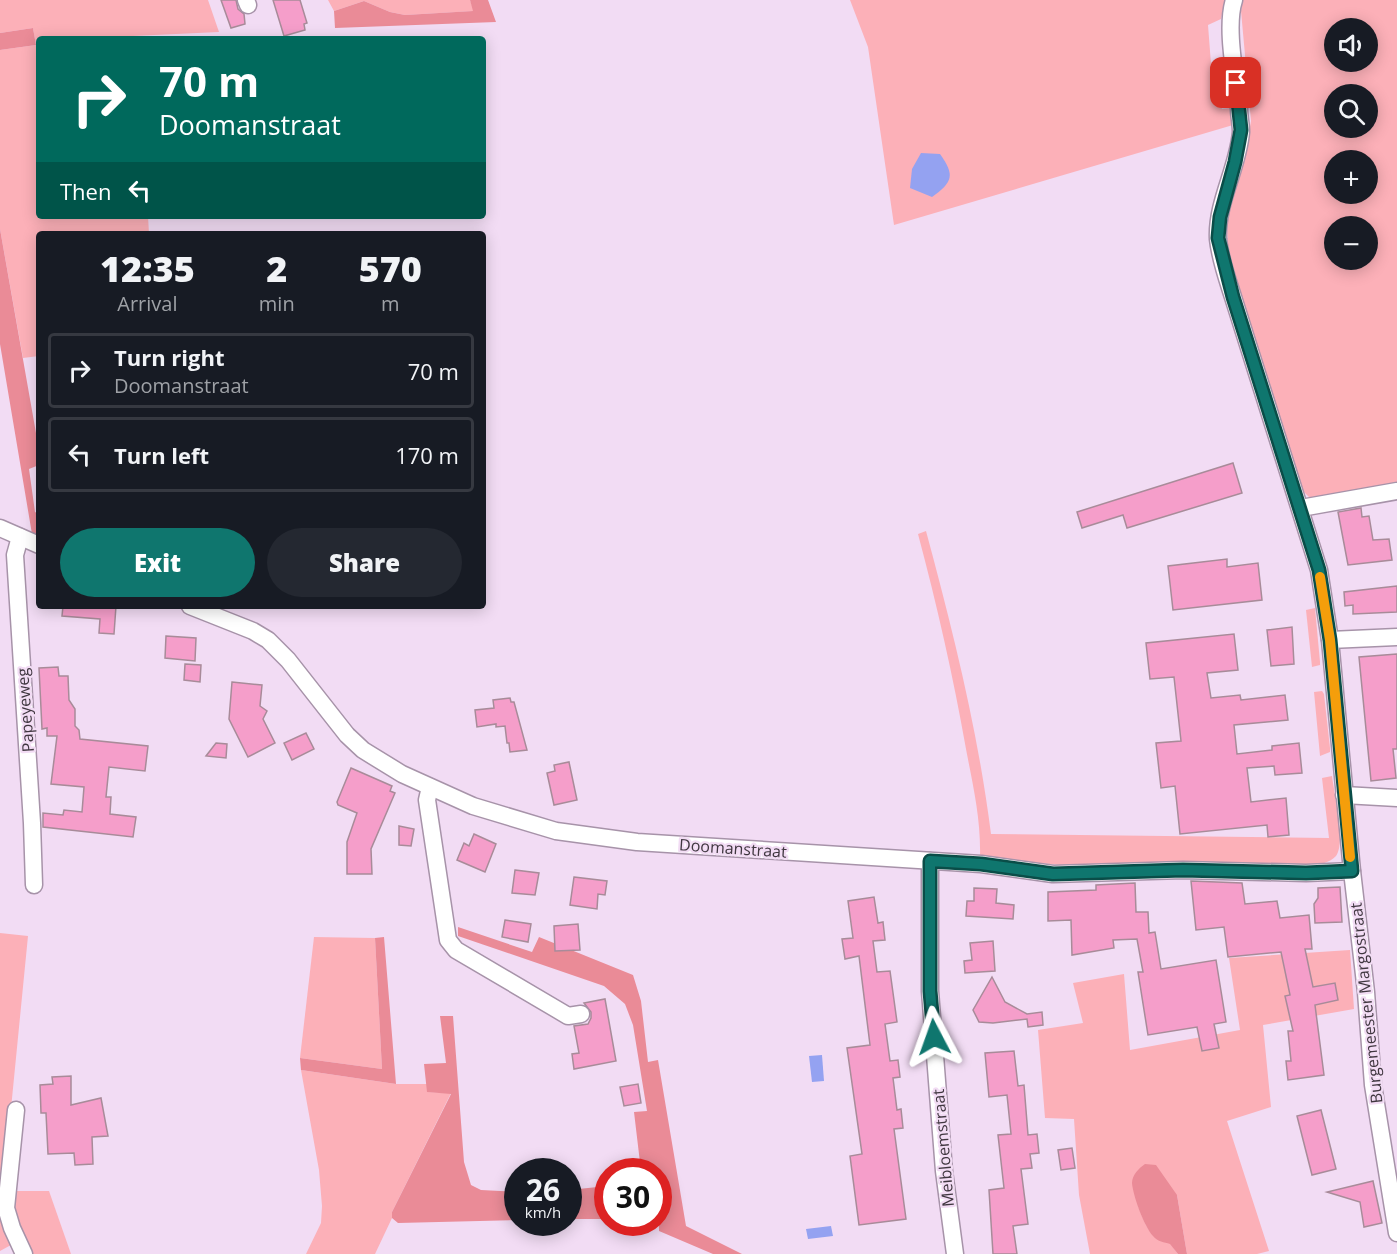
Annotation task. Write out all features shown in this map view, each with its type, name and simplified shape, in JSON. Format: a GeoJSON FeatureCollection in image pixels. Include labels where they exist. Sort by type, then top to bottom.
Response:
{"type":"FeatureCollection","features":[{"type":"Feature","properties":{"kind":"street","name":"Burgemeester Margostraat"},"geometry":{"type":"LineString","coordinates":[[1234,0],[1231,8],[1230,28],[1241,130],[1220,217],[1218,238],[1233,297],[1319,570],[1330,640],[1344,795],[1366,992],[1373,1085],[1397,1233]]}},
{"type":"Feature","properties":{"kind":"street"},"geometry":{"type":"LineString","coordinates":[[1301,508],[1397,491]]}},
{"type":"Feature","properties":{"kind":"street"},"geometry":{"type":"LineString","coordinates":[[0,528],[36,543]]}},
{"type":"Feature","properties":{"kind":"street","name":"Papeyeweg"},"geometry":{"type":"LineString","coordinates":[[20,537],[15,555],[34,885]]}},
{"type":"Feature","properties":{"kind":"street","name":"Doomanstraat"},"geometry":{"type":"LineString","coordinates":[[198,609],[253,631],[268,640],[288,660],[347,735],[363,750],[402,774],[473,806],[556,831],[637,842],[981,864],[1053,874],[1183,870],[1306,873],[1352,871]]}},
{"type":"Feature","properties":{"kind":"street"},"geometry":{"type":"LineString","coordinates":[[1330,640],[1397,637]]}},
{"type":"Feature","properties":{"kind":"street"},"geometry":{"type":"LineString","coordinates":[[430,787],[428,800],[448,940],[456,950],[568,1016],[581,1014]]}},
{"type":"Feature","properties":{"kind":"street"},"geometry":{"type":"LineString","coordinates":[[1344,795],[1397,798]]}},
{"type":"Feature","properties":{"kind":"street","name":"Meibloemstraat"},"geometry":{"type":"LineString","coordinates":[[930,861],[930,991],[944,1171],[955,1254]]}},
{"type":"Feature","properties":{"kind":"street"},"geometry":{"type":"LineString","coordinates":[[16,1110],[6,1208],[24,1254]]}},
{"type":"Feature","properties":{"kind":"shaded area"},"geometry":{"type":"Polygon","coordinates":[[[0,0],[208,0],[219,32],[133,36],[36,36],[36,45],[33,28],[0,33],[0,0]]]}},
{"type":"Feature","properties":{"kind":"shaded area"},"geometry":{"type":"Polygon","coordinates":[[[328,0],[470,0],[474,11],[405,15],[390,12],[364,1],[334,11],[328,0]]]}},
{"type":"Feature","properties":{"kind":"shaded area"},"geometry":{"type":"Polygon","coordinates":[[[470,0],[488,0],[496,22],[335,28],[334,11],[364,1],[390,12],[405,15],[473,11],[470,0]]]}},
{"type":"Feature","properties":{"kind":"shaded area"},"geometry":{"type":"Polygon","coordinates":[[[850,0],[1225,0],[1221,19],[1208,25],[1212,77],[1222,109],[1232,108],[1233,125],[894,225],[868,47],[850,0]]]}},
{"type":"Feature","properties":{"kind":"shaded area"},"geometry":{"type":"Polygon","coordinates":[[[1243,0],[1397,0],[1397,486],[1319,500],[1310,498],[1303,491],[1228,265],[1227,217],[1244,160],[1251,121],[1241,11],[1243,0]]]}},
{"type":"Feature","properties":{"kind":"shaded area"},"geometry":{"type":"Polygon","coordinates":[[[33,28],[36,45],[0,50],[0,33],[33,28]]]}},
{"type":"Feature","properties":{"kind":"shaded area"},"geometry":{"type":"Polygon","coordinates":[[[36,45],[36,219],[148,219],[149,231],[36,231],[36,356],[23,358],[0,229],[0,50],[36,45]]]}},
{"type":"Feature","properties":{"kind":"shaded area"},"geometry":{"type":"Polygon","coordinates":[[[0,229],[36,433],[36,466],[29,469],[36,512],[36,536],[32,534],[0,344],[0,229]]]}},
{"type":"Feature","properties":{"kind":"shaded area"},"geometry":{"type":"Polygon","coordinates":[[[926,531],[964,681],[991,834],[1329,838],[1322,778],[1332,776],[1340,829],[1339,850],[1336,856],[1328,862],[1310,866],[1060,865],[980,857],[976,803],[961,722],[932,587],[918,534],[926,531]]]}},
{"type":"Feature","properties":{"kind":"shaded area"},"geometry":{"type":"Polygon","coordinates":[[[1315,608],[1320,665],[1312,667],[1306,610],[1315,608]]]}},
{"type":"Feature","properties":{"kind":"shaded area"},"geometry":{"type":"Polygon","coordinates":[[[1322,691],[1330,752],[1320,756],[1314,692],[1322,691]]]}},
{"type":"Feature","properties":{"kind":"shaded area"},"geometry":{"type":"Polygon","coordinates":[[[458,927],[532,952],[539,937],[633,975],[641,1001],[648,1062],[658,1060],[686,1226],[742,1254],[713,1254],[671,1236],[672,1158],[639,1158],[634,1112],[647,1111],[633,1025],[625,1004],[604,986],[458,936],[458,927]]]}},
{"type":"Feature","properties":{"kind":"shaded area"},"geometry":{"type":"Polygon","coordinates":[[[0,933],[28,936],[1,1210],[11,1245],[0,1251],[0,933]]]}},
{"type":"Feature","properties":{"kind":"shaded area"},"geometry":{"type":"Polygon","coordinates":[[[314,937],[375,938],[382,1069],[300,1058],[314,937]]]}},
{"type":"Feature","properties":{"kind":"shaded area"},"geometry":{"type":"Polygon","coordinates":[[[384,937],[396,1084],[301,1070],[300,1058],[382,1069],[375,938],[384,937]]]}},
{"type":"Feature","properties":{"kind":"shaded area"},"geometry":{"type":"Polygon","coordinates":[[[1350,950],[1354,1009],[1263,1025],[1271,1107],[1227,1121],[1269,1251],[1257,1254],[1187,1254],[1177,1195],[1138,1206],[1153,1235],[1170,1243],[1178,1254],[1090,1254],[1079,1195],[1074,1119],[1045,1118],[1038,1030],[1083,1023],[1073,983],[1124,974],[1130,1050],[1240,1030],[1229,958],[1350,950]]]}},
{"type":"Feature","properties":{"kind":"shaded area"},"geometry":{"type":"Polygon","coordinates":[[[440,1016],[453,1016],[464,1162],[471,1185],[481,1190],[504,1191],[504,1220],[398,1223],[392,1218],[392,1212],[451,1094],[427,1092],[424,1064],[446,1063],[440,1016]]]}},
{"type":"Feature","properties":{"kind":"shaded area"},"geometry":{"type":"Polygon","coordinates":[[[301,1070],[396,1084],[427,1084],[428,1092],[451,1093],[392,1212],[392,1218],[375,1254],[306,1254],[321,1223],[322,1206],[319,1170],[301,1070]]]}},
{"type":"Feature","properties":{"kind":"shaded area"},"geometry":{"type":"Polygon","coordinates":[[[1145,1164],[1156,1165],[1177,1195],[1187,1254],[1178,1254],[1170,1244],[1155,1238],[1143,1218],[1132,1183],[1136,1172],[1145,1164]]]}},
{"type":"Feature","properties":{"kind":"shaded area"},"geometry":{"type":"Polygon","coordinates":[[[594,1187],[594,1219],[582,1219],[582,1189],[594,1187]]]}},
{"type":"Feature","properties":{"kind":"shaded area"},"geometry":{"type":"Polygon","coordinates":[[[13,1191],[49,1191],[71,1254],[29,1254],[14,1223],[13,1191]]]}},
{"type":"Feature","properties":{"kind":"water"},"geometry":{"type":"Polygon","coordinates":[[[921,153],[940,154],[950,173],[948,182],[932,197],[910,188],[912,169],[921,153]]]}},
{"type":"Feature","properties":{"kind":"water"},"geometry":{"type":"Polygon","coordinates":[[[822,1055],[824,1081],[812,1082],[809,1056],[822,1055]]]}},
{"type":"Feature","properties":{"kind":"water"},"geometry":{"type":"Polygon","coordinates":[[[831,1226],[833,1236],[808,1239],[806,1229],[831,1226]]]}},
{"type":"Feature","properties":{"kind":"building"},"geometry":{"type":"Polygon","coordinates":[[[221,0],[236,0],[238,9],[244,14],[245,24],[231,28],[221,0]]]}},
{"type":"Feature","properties":{"kind":"building"},"geometry":{"type":"Polygon","coordinates":[[[273,0],[300,0],[307,23],[304,24],[305,30],[284,36],[273,0]]]}},
{"type":"Feature","properties":{"kind":"building"},"geometry":{"type":"Polygon","coordinates":[[[1233,463],[1242,493],[1127,528],[1123,515],[1082,528],[1077,512],[1233,463]]]}},
{"type":"Feature","properties":{"kind":"building"},"geometry":{"type":"Polygon","coordinates":[[[1361,508],[1362,517],[1369,516],[1373,540],[1389,539],[1392,560],[1348,565],[1338,512],[1361,508]]]}},
{"type":"Feature","properties":{"kind":"building"},"geometry":{"type":"Polygon","coordinates":[[[1227,559],[1227,567],[1258,563],[1262,600],[1173,610],[1168,566],[1227,559]]]}},
{"type":"Feature","properties":{"kind":"building"},"geometry":{"type":"Polygon","coordinates":[[[1397,586],[1397,612],[1353,614],[1353,605],[1345,606],[1344,592],[1397,586]]]}},
{"type":"Feature","properties":{"kind":"building"},"geometry":{"type":"Polygon","coordinates":[[[63,609],[116,609],[114,634],[99,633],[100,619],[62,616],[63,609]]]}},
{"type":"Feature","properties":{"kind":"building"},"geometry":{"type":"Polygon","coordinates":[[[1292,627],[1294,664],[1271,666],[1267,630],[1292,627]]]}},
{"type":"Feature","properties":{"kind":"building"},"geometry":{"type":"Polygon","coordinates":[[[1234,634],[1238,670],[1207,673],[1211,698],[1240,695],[1241,700],[1285,695],[1288,720],[1234,725],[1237,754],[1272,750],[1272,746],[1299,743],[1302,773],[1275,775],[1274,766],[1247,768],[1251,802],[1286,798],[1289,835],[1268,837],[1267,825],[1180,834],[1175,786],[1161,788],[1156,743],[1181,741],[1174,677],[1150,679],[1146,643],[1234,634]]]}},
{"type":"Feature","properties":{"kind":"building"},"geometry":{"type":"Polygon","coordinates":[[[166,636],[196,638],[195,661],[165,658],[166,636]]]}},
{"type":"Feature","properties":{"kind":"building"},"geometry":{"type":"Polygon","coordinates":[[[1397,654],[1397,749],[1393,749],[1396,778],[1371,781],[1359,657],[1397,654]]]}},
{"type":"Feature","properties":{"kind":"building"},"geometry":{"type":"Polygon","coordinates":[[[185,664],[201,665],[200,682],[184,680],[185,664]]]}},
{"type":"Feature","properties":{"kind":"building"},"geometry":{"type":"Polygon","coordinates":[[[58,667],[59,676],[68,676],[69,700],[75,709],[75,726],[79,730],[80,739],[148,746],[145,771],[109,767],[106,797],[111,797],[110,814],[136,817],[133,837],[43,827],[43,813],[63,815],[64,810],[82,812],[84,787],[51,784],[57,736],[47,736],[47,728],[42,729],[39,668],[58,667]]]}},
{"type":"Feature","properties":{"kind":"building"},"geometry":{"type":"Polygon","coordinates":[[[232,682],[262,685],[260,706],[267,711],[263,719],[275,743],[248,757],[229,719],[232,682]]]}},
{"type":"Feature","properties":{"kind":"building"},"geometry":{"type":"Polygon","coordinates":[[[510,698],[511,702],[514,702],[527,750],[510,752],[505,726],[496,727],[496,724],[477,727],[475,710],[494,708],[493,700],[510,698]]]}},
{"type":"Feature","properties":{"kind":"building"},"geometry":{"type":"Polygon","coordinates":[[[306,733],[314,749],[292,760],[284,743],[306,733]]]}},
{"type":"Feature","properties":{"kind":"building"},"geometry":{"type":"Polygon","coordinates":[[[216,743],[227,744],[226,758],[206,756],[216,743]]]}},
{"type":"Feature","properties":{"kind":"building"},"geometry":{"type":"Polygon","coordinates":[[[569,762],[577,800],[554,805],[547,773],[555,771],[554,765],[569,762]]]}},
{"type":"Feature","properties":{"kind":"building"},"geometry":{"type":"Polygon","coordinates":[[[351,768],[392,786],[390,791],[395,793],[371,849],[372,874],[347,874],[347,842],[357,813],[338,805],[337,802],[351,768]]]}},
{"type":"Feature","properties":{"kind":"building"},"geometry":{"type":"Polygon","coordinates":[[[399,826],[414,829],[411,846],[399,845],[399,826]]]}},
{"type":"Feature","properties":{"kind":"building"},"geometry":{"type":"Polygon","coordinates":[[[474,834],[496,844],[485,872],[457,860],[464,843],[469,846],[474,834]]]}},
{"type":"Feature","properties":{"kind":"building"},"geometry":{"type":"Polygon","coordinates":[[[515,870],[539,873],[535,895],[512,893],[515,870]]]}},
{"type":"Feature","properties":{"kind":"building"},"geometry":{"type":"Polygon","coordinates":[[[574,877],[607,881],[605,895],[598,894],[597,909],[570,905],[574,877]]]}},
{"type":"Feature","properties":{"kind":"building"},"geometry":{"type":"Polygon","coordinates":[[[1191,881],[1242,883],[1245,904],[1277,901],[1280,918],[1309,915],[1312,949],[1305,949],[1313,987],[1335,983],[1338,1000],[1315,1005],[1324,1075],[1288,1080],[1286,1061],[1291,1061],[1288,1031],[1293,1031],[1285,996],[1290,995],[1281,952],[1228,957],[1224,927],[1196,930],[1191,881]]]}},
{"type":"Feature","properties":{"kind":"building"},"geometry":{"type":"Polygon","coordinates":[[[1135,883],[1136,912],[1148,912],[1149,933],[1155,932],[1161,969],[1216,960],[1226,1022],[1214,1024],[1219,1048],[1202,1051],[1197,1027],[1148,1035],[1138,972],[1143,972],[1137,939],[1113,940],[1114,948],[1072,955],[1071,920],[1048,921],[1048,892],[1096,890],[1096,885],[1135,883]]]}},
{"type":"Feature","properties":{"kind":"building"},"geometry":{"type":"Polygon","coordinates":[[[1340,887],[1342,922],[1315,923],[1314,904],[1318,898],[1318,888],[1340,887]]]}},
{"type":"Feature","properties":{"kind":"building"},"geometry":{"type":"Polygon","coordinates":[[[974,888],[997,889],[996,903],[1014,905],[1013,919],[966,916],[967,901],[974,901],[974,888]]]}},
{"type":"Feature","properties":{"kind":"building"},"geometry":{"type":"Polygon","coordinates":[[[874,897],[878,923],[883,922],[885,940],[873,941],[877,972],[890,971],[897,1022],[885,1024],[890,1061],[898,1060],[900,1077],[893,1078],[897,1110],[901,1109],[903,1128],[894,1129],[906,1219],[859,1225],[850,1156],[862,1154],[847,1048],[870,1045],[859,956],[845,959],[842,939],[853,938],[848,901],[874,897]]]}},
{"type":"Feature","properties":{"kind":"building"},"geometry":{"type":"Polygon","coordinates":[[[505,920],[531,924],[528,942],[502,937],[505,920]]]}},
{"type":"Feature","properties":{"kind":"building"},"geometry":{"type":"Polygon","coordinates":[[[578,924],[580,950],[555,951],[554,926],[578,924]]]}},
{"type":"Feature","properties":{"kind":"building"},"geometry":{"type":"Polygon","coordinates":[[[993,941],[995,971],[965,973],[964,961],[972,960],[970,943],[993,941]]]}},
{"type":"Feature","properties":{"kind":"building"},"geometry":{"type":"Polygon","coordinates":[[[992,977],[1005,1002],[1027,1014],[1042,1012],[1043,1025],[1028,1027],[1027,1019],[993,1023],[979,1022],[973,1010],[992,977]]]}},
{"type":"Feature","properties":{"kind":"building"},"geometry":{"type":"Polygon","coordinates":[[[605,999],[616,1061],[574,1069],[572,1054],[579,1053],[574,1026],[588,1024],[591,1018],[591,1012],[584,1003],[605,999]]]}},
{"type":"Feature","properties":{"kind":"building"},"geometry":{"type":"Polygon","coordinates":[[[1014,1051],[1018,1086],[1024,1085],[1028,1135],[1037,1134],[1039,1153],[1030,1154],[1032,1168],[1021,1169],[1028,1224],[1013,1226],[1017,1254],[993,1254],[989,1190],[1004,1188],[998,1135],[1011,1134],[1007,1095],[989,1097],[985,1053],[1014,1051]]]}},
{"type":"Feature","properties":{"kind":"building"},"geometry":{"type":"Polygon","coordinates":[[[71,1076],[71,1105],[101,1098],[108,1136],[92,1137],[93,1164],[75,1165],[74,1153],[48,1154],[46,1113],[41,1113],[40,1085],[53,1084],[52,1077],[71,1076]]]}},
{"type":"Feature","properties":{"kind":"building"},"geometry":{"type":"Polygon","coordinates":[[[638,1084],[641,1103],[624,1106],[620,1087],[638,1084]]]}},
{"type":"Feature","properties":{"kind":"building"},"geometry":{"type":"Polygon","coordinates":[[[1321,1110],[1336,1169],[1312,1175],[1297,1116],[1321,1110]]]}},
{"type":"Feature","properties":{"kind":"building"},"geometry":{"type":"Polygon","coordinates":[[[1072,1148],[1075,1168],[1061,1170],[1058,1150],[1072,1148]]]}},
{"type":"Feature","properties":{"kind":"building"},"geometry":{"type":"Polygon","coordinates":[[[1373,1181],[1382,1223],[1364,1227],[1360,1202],[1327,1192],[1373,1181]]]}},
{"type":"Feature","properties":{"kind":"slow traffic"},"geometry":{"type":"LineString","coordinates":[[1320,577],[1330,640],[1350,857]]}},
{"type":"Feature","properties":{"kind":"route"},"geometry":{"type":"LineString","coordinates":[[934,1037],[930,991],[930,861],[981,864],[1053,874],[1183,870],[1306,873],[1352,871],[1330,640],[1319,570],[1233,297],[1218,238],[1220,217],[1241,130],[1236,83]]}}]}
